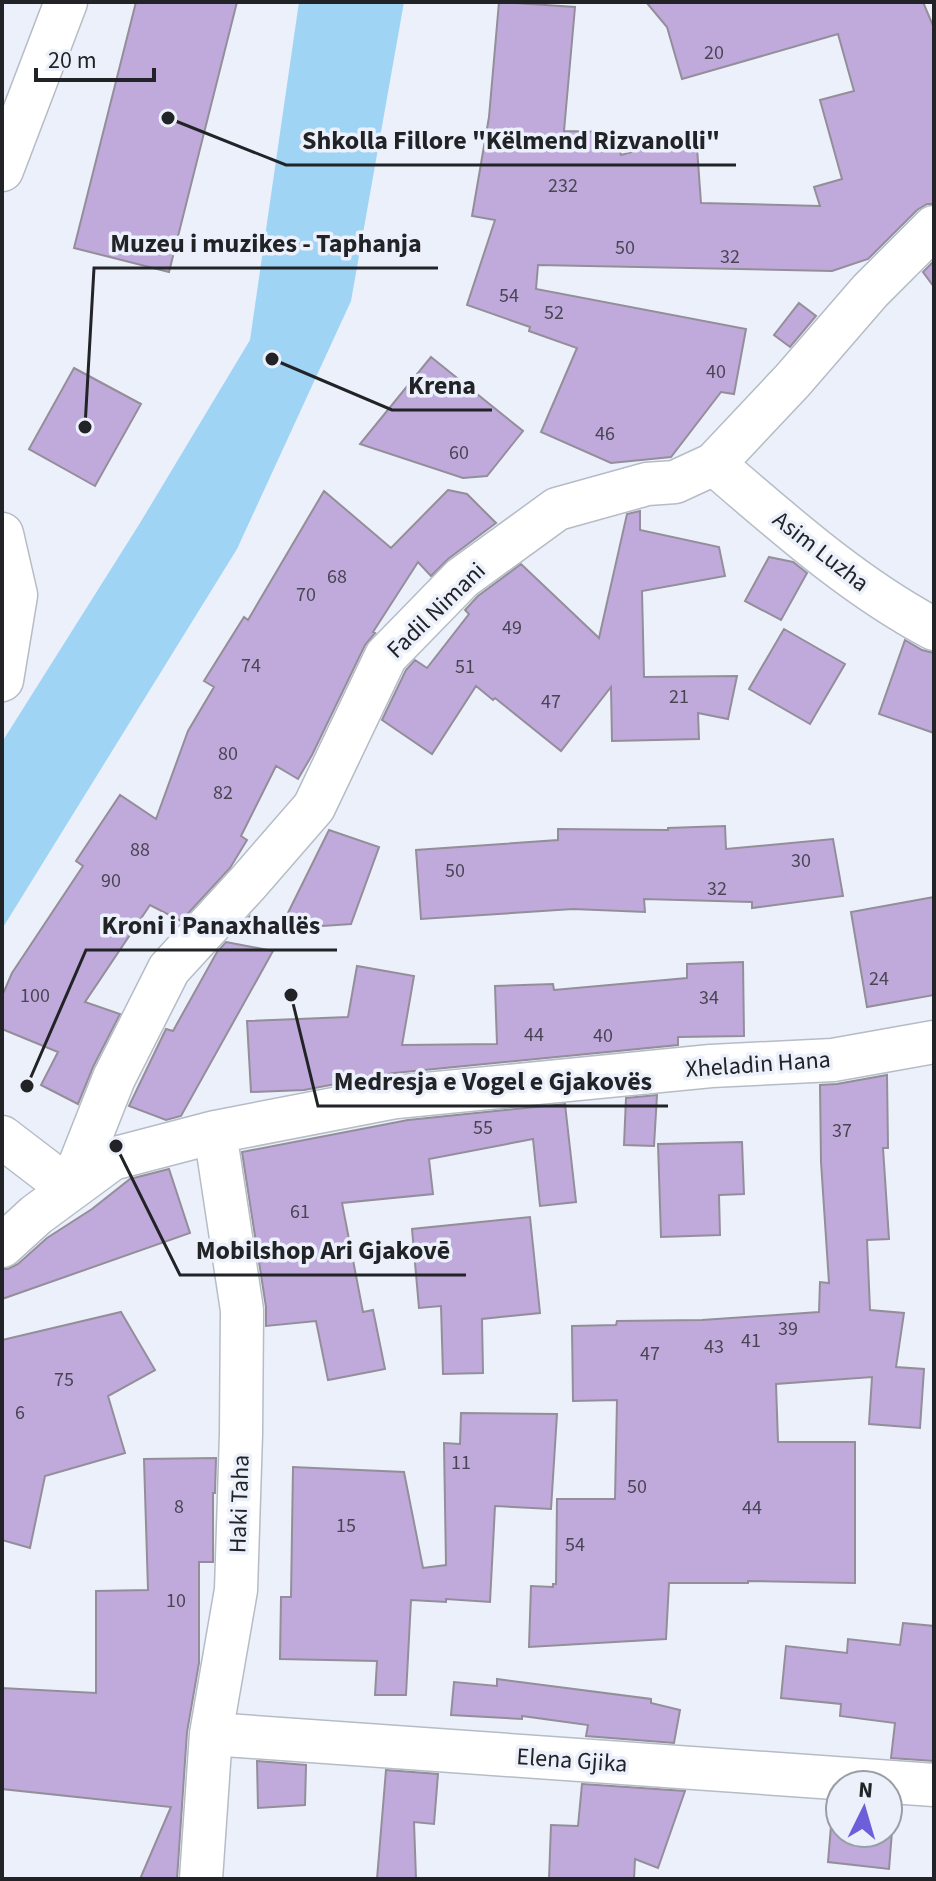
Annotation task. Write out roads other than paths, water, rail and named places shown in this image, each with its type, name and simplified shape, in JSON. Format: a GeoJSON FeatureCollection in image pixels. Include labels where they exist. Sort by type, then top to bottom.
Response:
{"type":"FeatureCollection","features":[{"type":"Feature","properties":{"kind":"street"},"geometry":{"type":"LineString","coordinates":[[2,170],[66,2]]}},
{"type":"Feature","properties":{"kind":"street","name":"Fadil Nimani"},"geometry":{"type":"LineString","coordinates":[[70,1189],[114,1078],[169,969],[314,807],[386,656],[462,578],[557,509],[647,484],[675,482],[714,464],[793,380],[870,291],[934,227]]}},
{"type":"Feature","properties":{"kind":"street","name":"Asim Luzha"},"geometry":{"type":"LineString","coordinates":[[714,464],[857,582],[934,629]]}},
{"type":"Feature","properties":{"kind":"street"},"geometry":{"type":"LineString","coordinates":[[2,534],[16,595],[2,680]]}},
{"type":"Feature","properties":{"kind":"street","name":"Xheladin Hana"},"geometry":{"type":"LineString","coordinates":[[2,1246],[36,1215],[112,1159],[215,1132],[396,1097],[711,1066],[833,1060],[934,1042]]}},
{"type":"Feature","properties":{"kind":"street","name":"Haki Taha"},"geometry":{"type":"LineString","coordinates":[[200,1878],[211,1734],[236,1590],[241,1434],[242,1310],[215,1132]]}},
{"type":"Feature","properties":{"kind":"street"},"geometry":{"type":"LineString","coordinates":[[2,1137],[70,1189]]}},
{"type":"Feature","properties":{"kind":"street","name":"Elena Gjika"},"geometry":{"type":"LineString","coordinates":[[211,1734],[934,1785]]}},
{"type":"Feature","properties":{"kind":"water"},"geometry":{"type":"Polygon","coordinates":[[[299,2],[404,2],[351,301],[237,549],[2,929],[2,742],[140,523],[250,340],[299,2]]]}},
{"type":"Feature","properties":{"kind":"place","name":"Shkolla Fillore \"Këlmend Rizvanolli\""},"geometry":{"type":"Point","coordinates":[168,118]}},
{"type":"Feature","properties":{"kind":"place","name":"Krena"},"geometry":{"type":"Point","coordinates":[272,359]}},
{"type":"Feature","properties":{"kind":"place","name":"Muzeu i muzikes - Taphanja"},"geometry":{"type":"Point","coordinates":[85,427]}},
{"type":"Feature","properties":{"kind":"place","name":"Medresja e Vogel e Gjakovës"},"geometry":{"type":"Point","coordinates":[291,995]}},
{"type":"Feature","properties":{"kind":"place","name":"Kroni i Panaxhallës"},"geometry":{"type":"Point","coordinates":[27,1086]}},
{"type":"Feature","properties":{"kind":"place","name":"Mobilshop Ari Gjakovē"},"geometry":{"type":"Point","coordinates":[116,1146]}}]}
